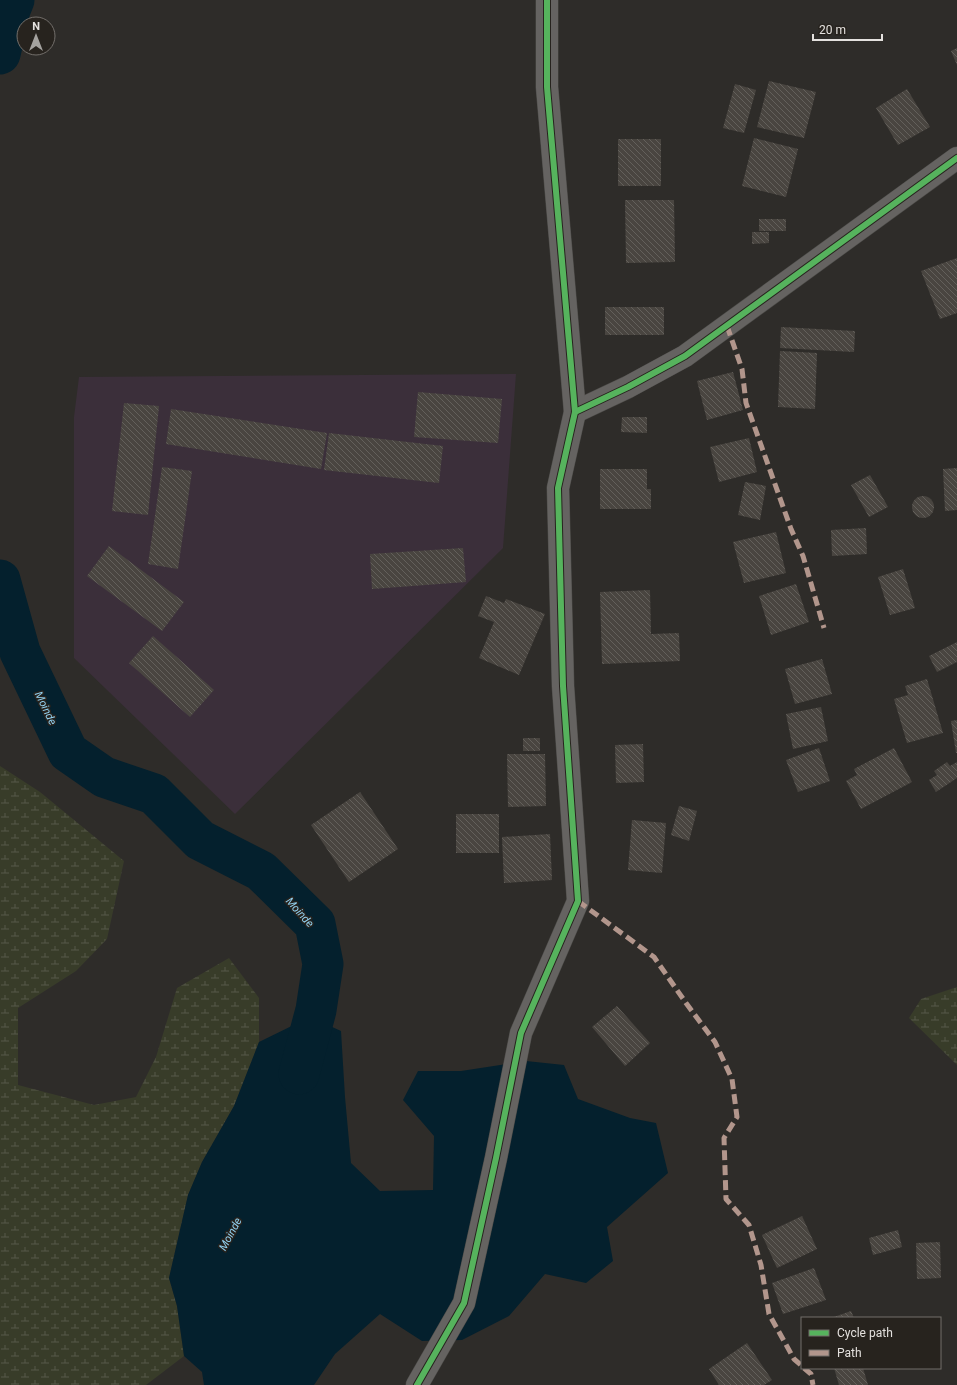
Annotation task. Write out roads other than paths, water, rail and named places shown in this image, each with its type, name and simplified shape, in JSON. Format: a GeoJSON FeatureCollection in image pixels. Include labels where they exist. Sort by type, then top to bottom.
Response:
{"type":"FeatureCollection","features":[{"type":"Feature","properties":{"kind":"street"},"geometry":{"type":"LineString","coordinates":[[416,1385],[464,1303],[496,1158],[521,1033],[578,901],[563,686],[558,488],[575,412],[547,87],[547,0]]}},
{"type":"Feature","properties":{"kind":"street"},"geometry":{"type":"LineString","coordinates":[[575,412],[628,387],[685,356],[957,158]]}},
{"type":"Feature","properties":{"kind":"water"},"geometry":{"type":"Polygon","coordinates":[[[310,1017],[341,1031],[351,1163],[380,1191],[433,1190],[434,1136],[403,1100],[418,1071],[461,1071],[526,1061],[564,1065],[578,1099],[630,1118],[656,1123],[668,1173],[607,1227],[613,1261],[586,1283],[545,1274],[509,1316],[462,1340],[422,1341],[380,1314],[335,1354],[314,1385],[204,1385],[202,1372],[184,1356],[177,1306],[169,1278],[188,1195],[202,1162],[234,1106],[259,1042],[310,1017]]]}},
{"type":"Feature","properties":{"kind":"waterway","name":"Moinde"},"geometry":{"type":"LineString","coordinates":[[0,54],[10,10],[14,0]]}},
{"type":"Feature","properties":{"kind":"waterway","name":"Moinde"},"geometry":{"type":"LineString","coordinates":[[0,580],[20,652],[68,752],[104,777],[154,794],[200,840],[261,871],[315,924],[323,964],[316,1010],[299,1074]]}}]}
